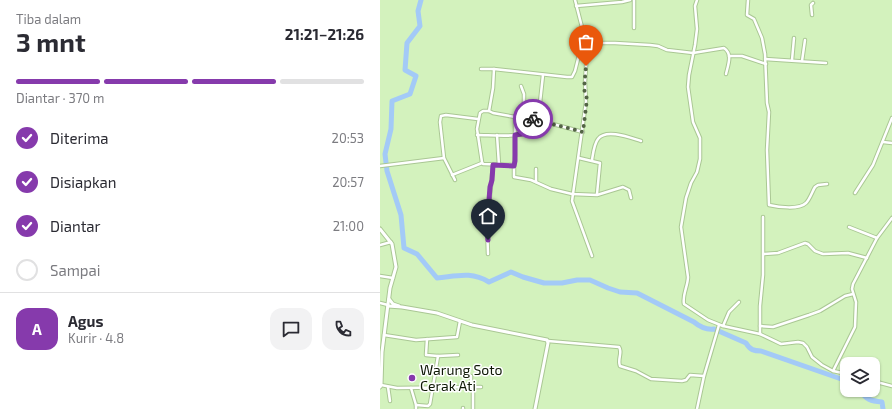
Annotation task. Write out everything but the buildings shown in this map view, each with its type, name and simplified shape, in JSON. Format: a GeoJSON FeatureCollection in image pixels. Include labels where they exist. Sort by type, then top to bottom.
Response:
{"type":"FeatureCollection","features":[{"type":"Feature","properties":{"kind":"street"},"geometry":{"type":"LineString","coordinates":[[481,69],[494,69],[567,78],[573,76],[583,43],[584,31],[575,0]]}},
{"type":"Feature","properties":{"kind":"street"},"geometry":{"type":"LineString","coordinates":[[576,6],[630,0]]}},
{"type":"Feature","properties":{"kind":"street"},"geometry":{"type":"LineString","coordinates":[[634,0],[634,28]]}},
{"type":"Feature","properties":{"kind":"street"},"geometry":{"type":"LineString","coordinates":[[698,0],[695,6],[697,29],[688,87],[693,122],[701,144],[699,166],[686,198],[681,227],[688,277],[684,301],[688,307],[719,325],[760,334],[782,344],[798,342],[803,343],[807,347],[812,357],[822,366],[840,372]]}},
{"type":"Feature","properties":{"kind":"street"},"geometry":{"type":"LineString","coordinates":[[748,0],[747,15],[754,18],[764,45],[766,59],[767,103],[769,112],[769,205],[796,208],[802,206],[807,202],[818,185],[827,184]]}},
{"type":"Feature","properties":{"kind":"street"},"geometry":{"type":"LineString","coordinates":[[812,16],[811,6],[813,3]]}},
{"type":"Feature","properties":{"kind":"street"},"geometry":{"type":"LineString","coordinates":[[792,60],[794,38]]}},
{"type":"Feature","properties":{"kind":"street"},"geometry":{"type":"LineString","coordinates":[[802,61],[805,40]]}},
{"type":"Feature","properties":{"kind":"street"},"geometry":{"type":"LineString","coordinates":[[583,43],[615,43],[658,46],[667,50],[693,54],[722,48],[726,49],[729,56],[726,74]]}},
{"type":"Feature","properties":{"kind":"street"},"geometry":{"type":"LineString","coordinates":[[590,44],[587,52],[584,89],[587,99],[579,158],[572,194],[573,204],[592,256]]}},
{"type":"Feature","properties":{"kind":"street"},"geometry":{"type":"LineString","coordinates":[[729,56],[742,56],[766,64]]}},
{"type":"Feature","properties":{"kind":"street"},"geometry":{"type":"LineString","coordinates":[[766,59],[826,63]]}},
{"type":"Feature","properties":{"kind":"street"},"geometry":{"type":"LineString","coordinates":[[489,111],[493,88],[494,69]]}},
{"type":"Feature","properties":{"kind":"street"},"geometry":{"type":"LineString","coordinates":[[538,121],[543,75]]}},
{"type":"Feature","properties":{"kind":"street"},"geometry":{"type":"LineString","coordinates":[[521,86],[524,94],[524,104],[540,108]]}},
{"type":"Feature","properties":{"kind":"street"},"geometry":{"type":"LineString","coordinates":[[482,163],[478,135],[478,119],[481,112],[489,111],[515,117],[530,118],[583,132]]}},
{"type":"Feature","properties":{"kind":"street"},"geometry":{"type":"LineString","coordinates":[[455,180],[444,158],[440,122],[441,116],[446,115],[478,119]]}},
{"type":"Feature","properties":{"kind":"street"},"geometry":{"type":"LineString","coordinates":[[515,117],[514,176],[528,179],[547,188],[572,194],[597,195],[623,187],[629,190],[631,198]]}},
{"type":"Feature","properties":{"kind":"street"},"geometry":{"type":"LineString","coordinates":[[478,135],[515,135],[527,133],[530,118]]}},
{"type":"Feature","properties":{"kind":"street"},"geometry":{"type":"LineString","coordinates":[[855,193],[873,165],[892,118]]}},
{"type":"Feature","properties":{"kind":"street"},"geometry":{"type":"LineString","coordinates":[[498,134],[499,165]]}},
{"type":"Feature","properties":{"kind":"street"},"geometry":{"type":"LineString","coordinates":[[592,160],[598,140],[604,135],[619,135],[641,141]]}},
{"type":"Feature","properties":{"kind":"street"},"geometry":{"type":"LineString","coordinates":[[883,142],[892,143]]}},
{"type":"Feature","properties":{"kind":"street"},"geometry":{"type":"LineString","coordinates":[[382,166],[444,158]]}},
{"type":"Feature","properties":{"kind":"street"},"geometry":{"type":"LineString","coordinates":[[579,158],[592,160],[600,164],[597,195]]}},
{"type":"Feature","properties":{"kind":"street"},"geometry":{"type":"LineString","coordinates":[[452,175],[482,163],[514,166]]}},
{"type":"Feature","properties":{"kind":"street"},"geometry":{"type":"LineString","coordinates":[[488,254],[487,226],[493,165]]}},
{"type":"Feature","properties":{"kind":"street"},"geometry":{"type":"LineString","coordinates":[[536,169],[536,182]]}},
{"type":"Feature","properties":{"kind":"street"},"geometry":{"type":"LineString","coordinates":[[760,334],[764,254],[764,217]]}},
{"type":"Feature","properties":{"kind":"street"},"geometry":{"type":"LineString","coordinates":[[833,371],[855,327],[856,302],[852,289],[853,284],[877,238],[892,218]]}},
{"type":"Feature","properties":{"kind":"street"},"geometry":{"type":"LineString","coordinates":[[849,227],[877,238]]}},
{"type":"Feature","properties":{"kind":"street"},"geometry":{"type":"LineString","coordinates":[[380,229],[392,242],[396,267],[390,288],[381,352],[381,386],[411,388],[481,387]]}},
{"type":"Feature","properties":{"kind":"street"},"geometry":{"type":"LineString","coordinates":[[380,233],[387,236]]}},
{"type":"Feature","properties":{"kind":"street"},"geometry":{"type":"LineString","coordinates":[[380,246],[392,242]]}},
{"type":"Feature","properties":{"kind":"street"},"geometry":{"type":"LineString","coordinates":[[764,254],[778,253],[805,243],[815,251],[824,254],[848,252],[867,258]]}},
{"type":"Feature","properties":{"kind":"street"},"geometry":{"type":"LineString","coordinates":[[380,276],[393,278]]}},
{"type":"Feature","properties":{"kind":"street"},"geometry":{"type":"LineString","coordinates":[[760,326],[776,326],[809,315],[825,308],[845,296],[853,294]]}},
{"type":"Feature","properties":{"kind":"street"},"geometry":{"type":"LineString","coordinates":[[389,299],[393,304],[402,307]]}},
{"type":"Feature","properties":{"kind":"street"},"geometry":{"type":"LineString","coordinates":[[723,326],[729,312],[739,302]]}},
{"type":"Feature","properties":{"kind":"street"},"geometry":{"type":"LineString","coordinates":[[380,303],[388,306],[437,313],[472,325],[548,342],[619,347],[621,351],[620,366],[636,371],[651,380],[684,381],[690,375],[704,376]]}},
{"type":"Feature","properties":{"kind":"street"},"geometry":{"type":"LineString","coordinates":[[384,335],[410,339],[456,337],[460,321]]}},
{"type":"Feature","properties":{"kind":"street"},"geometry":{"type":"LineString","coordinates":[[697,409],[704,376],[719,325]]}},
{"type":"Feature","properties":{"kind":"street"},"geometry":{"type":"LineString","coordinates":[[427,339],[426,355],[458,355]]}},
{"type":"Feature","properties":{"kind":"street"},"geometry":{"type":"LineString","coordinates":[[535,409],[548,342]]}},
{"type":"Feature","properties":{"kind":"street"},"geometry":{"type":"LineString","coordinates":[[416,405],[429,405],[438,356]]}},
{"type":"Feature","properties":{"kind":"street"},"geometry":{"type":"LineString","coordinates":[[471,376],[473,409]]}},
{"type":"Feature","properties":{"kind":"street"},"geometry":{"type":"LineString","coordinates":[[880,383],[892,386]]}},
{"type":"Feature","properties":{"kind":"street"},"geometry":{"type":"LineString","coordinates":[[388,387],[390,401]]}},
{"type":"Feature","properties":{"kind":"street"},"geometry":{"type":"LineString","coordinates":[[411,388],[416,409]]}},
{"type":"Feature","properties":{"kind":"waterway"},"geometry":{"type":"LineString","coordinates":[[421,0],[418,11],[420,26],[407,43],[405,70],[416,76],[410,94],[392,101],[391,129],[385,154],[387,171],[401,215],[404,248],[417,254],[437,278],[470,275],[489,282],[511,272],[544,283],[590,280],[620,292],[637,293],[701,327],[706,329],[714,329],[746,343],[752,350],[761,351],[840,379]]}},
{"type":"Feature","properties":{"kind":"waterway"},"geometry":{"type":"LineString","coordinates":[[866,397],[882,402],[883,409]]}},
{"type":"Feature","properties":{"kind":"way so far"},"geometry":{"type":"LineString","coordinates":[[533,119],[583,132],[587,99],[584,89],[586,66]]}},
{"type":"Feature","properties":{"kind":"place","name":"Warung Soto Cerak Ati"},"geometry":{"type":"Point","coordinates":[412,378]}},
{"type":"Feature","properties":{"kind":"route"},"geometry":{"type":"LineString","coordinates":[[488,240],[487,226],[493,165],[514,166],[515,135],[526,134],[528,132],[530,118],[533,119]]}}]}
